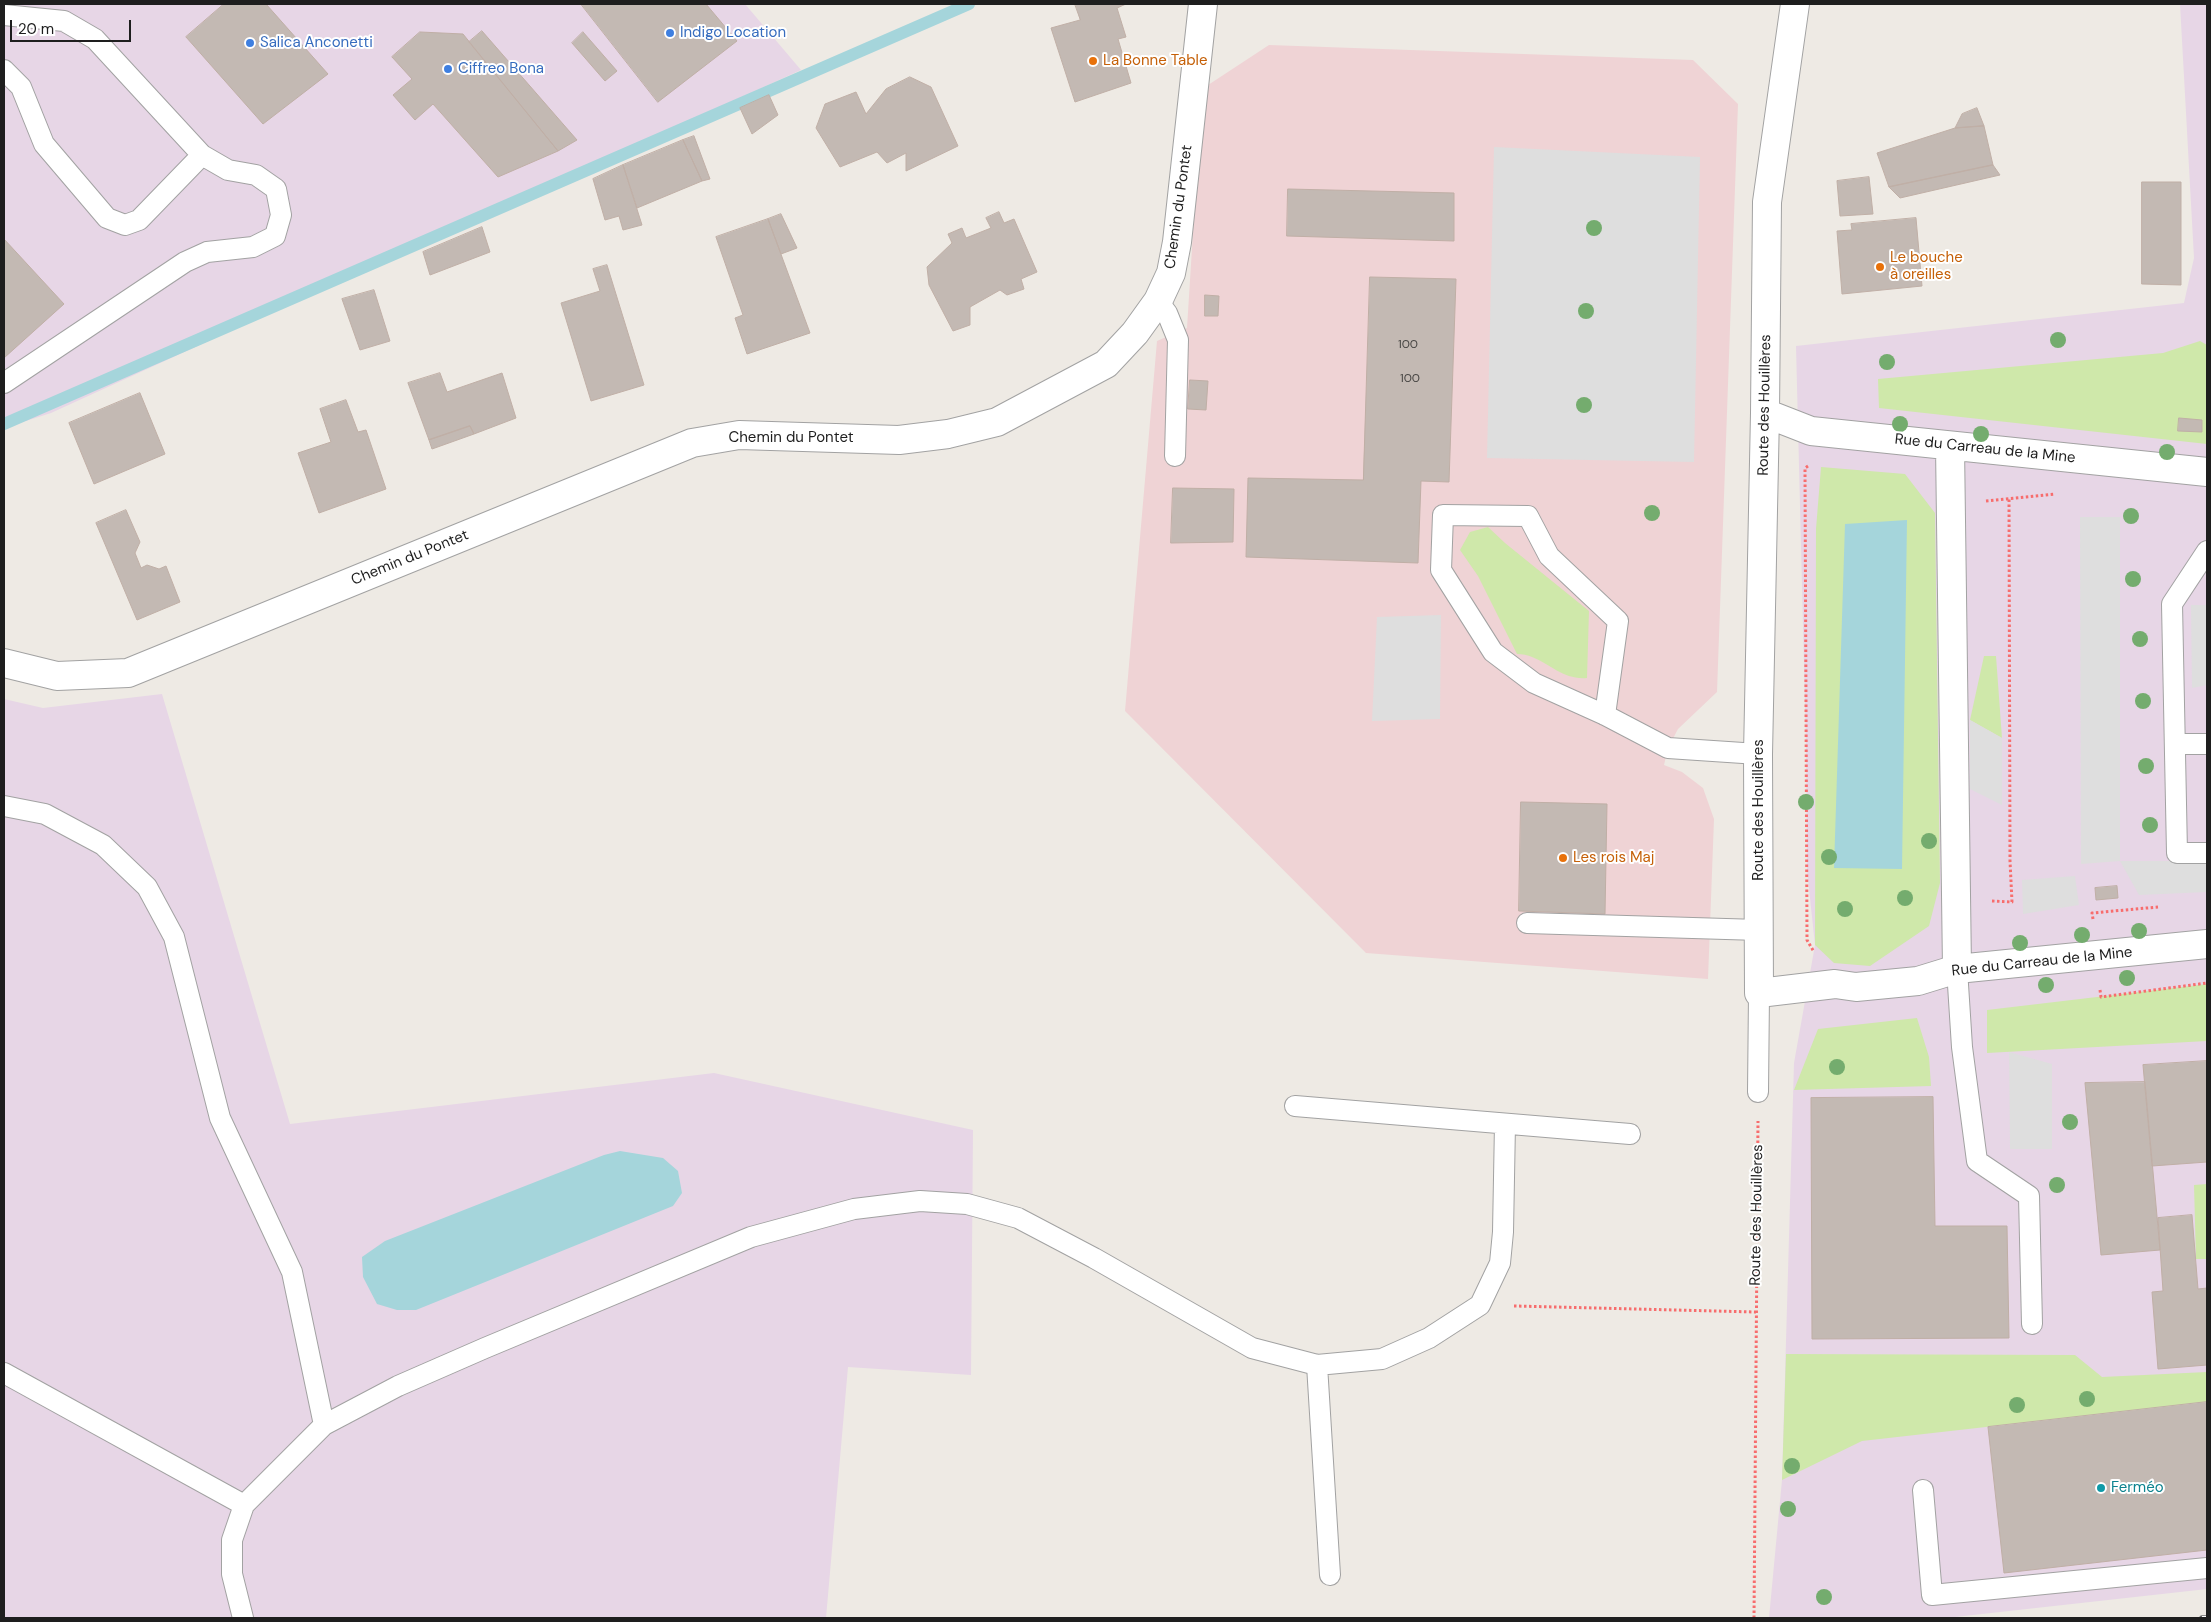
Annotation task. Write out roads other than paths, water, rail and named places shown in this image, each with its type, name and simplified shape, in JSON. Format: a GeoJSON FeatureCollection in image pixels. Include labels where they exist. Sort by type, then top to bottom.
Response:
{"type":"FeatureCollection","features":[{"type":"Feature","properties":{"kind":"street","name":"Chemin du Pontet"},"geometry":{"type":"LineString","coordinates":[[4,663],[57,676],[128,673],[692,443],[739,435],[899,440],[948,434],[998,422],[1106,364],[1135,333],[1158,302],[1171,273],[1177,242],[1202,4]]}},
{"type":"Feature","properties":{"kind":"street","name":"Route des Houillères"},"geometry":{"type":"LineString","coordinates":[[1760,993],[1758,754],[1767,202],[1795,4]]}},
{"type":"Feature","properties":{"kind":"street","name":"Rue du Carreau de la Mine"},"geometry":{"type":"LineString","coordinates":[[1765,413],[1811,431],[2207,472]]}},
{"type":"Feature","properties":{"kind":"street"},"geometry":{"type":"LineString","coordinates":[[1950,446],[1957,969]]}},
{"type":"Feature","properties":{"kind":"street","name":"Rue du Carreau de la Mine"},"geometry":{"type":"LineString","coordinates":[[1760,993],[1835,984],[1856,987],[1918,981],[1957,969],[2207,944]]}},
{"type":"Feature","properties":{"kind":"lane"},"geometry":{"type":"LineString","coordinates":[[4,16],[64,21],[95,38],[202,155],[228,170],[256,175],[276,190],[281,215],[275,236],[253,247],[207,252],[185,262],[4,383]]}},
{"type":"Feature","properties":{"kind":"lane"},"geometry":{"type":"LineString","coordinates":[[4,70],[21,87],[44,144],[106,218],[125,225],[139,220],[202,155]]}},
{"type":"Feature","properties":{"kind":"lane"},"geometry":{"type":"LineString","coordinates":[[1158,302],[1168,313],[1178,340],[1175,456]]}},
{"type":"Feature","properties":{"kind":"lane"},"geometry":{"type":"LineString","coordinates":[[1605,715],[1618,621],[1549,556],[1528,516],[1443,515],[1441,570],[1493,652],[1534,683],[1605,715],[1668,748],[1758,754]]}},
{"type":"Feature","properties":{"kind":"lane"},"geometry":{"type":"LineString","coordinates":[[2207,550],[2172,604],[2177,853],[2207,853]]}},
{"type":"Feature","properties":{"kind":"lane"},"geometry":{"type":"LineString","coordinates":[[2175,744],[2207,744]]}},
{"type":"Feature","properties":{"kind":"lane"},"geometry":{"type":"LineString","coordinates":[[4,806],[45,814],[103,845],[147,887],[174,937],[220,1118],[292,1272],[324,1425]]}},
{"type":"Feature","properties":{"kind":"lane"},"geometry":{"type":"LineString","coordinates":[[1528,923],[1759,930]]}},
{"type":"Feature","properties":{"kind":"lane"},"geometry":{"type":"LineString","coordinates":[[1957,969],[1962,1047],[1977,1161],[2029,1196],[2032,1324]]}},
{"type":"Feature","properties":{"kind":"lane","name":"Route des Houillères"},"geometry":{"type":"LineString","coordinates":[[1758,1092],[1760,993]]}},
{"type":"Feature","properties":{"kind":"lane"},"geometry":{"type":"LineString","coordinates":[[1295,1106],[1630,1134]]}},
{"type":"Feature","properties":{"kind":"lane"},"geometry":{"type":"LineString","coordinates":[[243,1618],[232,1574],[232,1540],[244,1505],[324,1425],[398,1386],[751,1237],[854,1209],[920,1201],[967,1204],[1018,1218],[1094,1258],[1252,1348],[1317,1365],[1382,1359],[1429,1338],[1480,1306],[1500,1263],[1503,1232],[1505,1124]]}},
{"type":"Feature","properties":{"kind":"lane"},"geometry":{"type":"LineString","coordinates":[[1317,1365],[1330,1575]]}},
{"type":"Feature","properties":{"kind":"lane"},"geometry":{"type":"LineString","coordinates":[[4,1373],[244,1505]]}},
{"type":"Feature","properties":{"kind":"lane"},"geometry":{"type":"LineString","coordinates":[[1923,1490],[1932,1595],[2207,1568]]}},
{"type":"Feature","properties":{"kind":"water"},"geometry":{"type":"Polygon","coordinates":[[[1907,520],[1902,869],[1834,868],[1845,524],[1907,520]]]}},
{"type":"Feature","properties":{"kind":"water"},"geometry":{"type":"Polygon","coordinates":[[[620,1151],[663,1158],[678,1171],[682,1193],[673,1206],[416,1310],[397,1310],[377,1304],[363,1277],[362,1257],[385,1241],[604,1155],[620,1151]]]}},
{"type":"Feature","properties":{"kind":"waterway"},"geometry":{"type":"LineString","coordinates":[[4,424],[969,4]]}},
{"type":"Feature","properties":{"kind":"railway"},"geometry":{"type":"LineString","coordinates":[[2202,1618],[2207,1618]]}},
{"type":"Feature","properties":{"kind":"place","name":"Indigo Location"},"geometry":{"type":"Point","coordinates":[670,33]}},
{"type":"Feature","properties":{"kind":"place","name":"Salica Anconetti"},"geometry":{"type":"Point","coordinates":[250,43]}},
{"type":"Feature","properties":{"kind":"place","name":"La Bonne Table"},"geometry":{"type":"Point","coordinates":[1093,61]}},
{"type":"Feature","properties":{"kind":"place","name":"Ciffreo Bona"},"geometry":{"type":"Point","coordinates":[448,69]}},
{"type":"Feature","properties":{"kind":"place","name":"Le bouche à oreilles"},"geometry":{"type":"Point","coordinates":[1880,267]}},
{"type":"Feature","properties":{"kind":"place","name":"Les rois Maj"},"geometry":{"type":"Point","coordinates":[1563,858]}},
{"type":"Feature","properties":{"kind":"place","name":"Ferméo"},"geometry":{"type":"Point","coordinates":[2101,1488]}}]}
